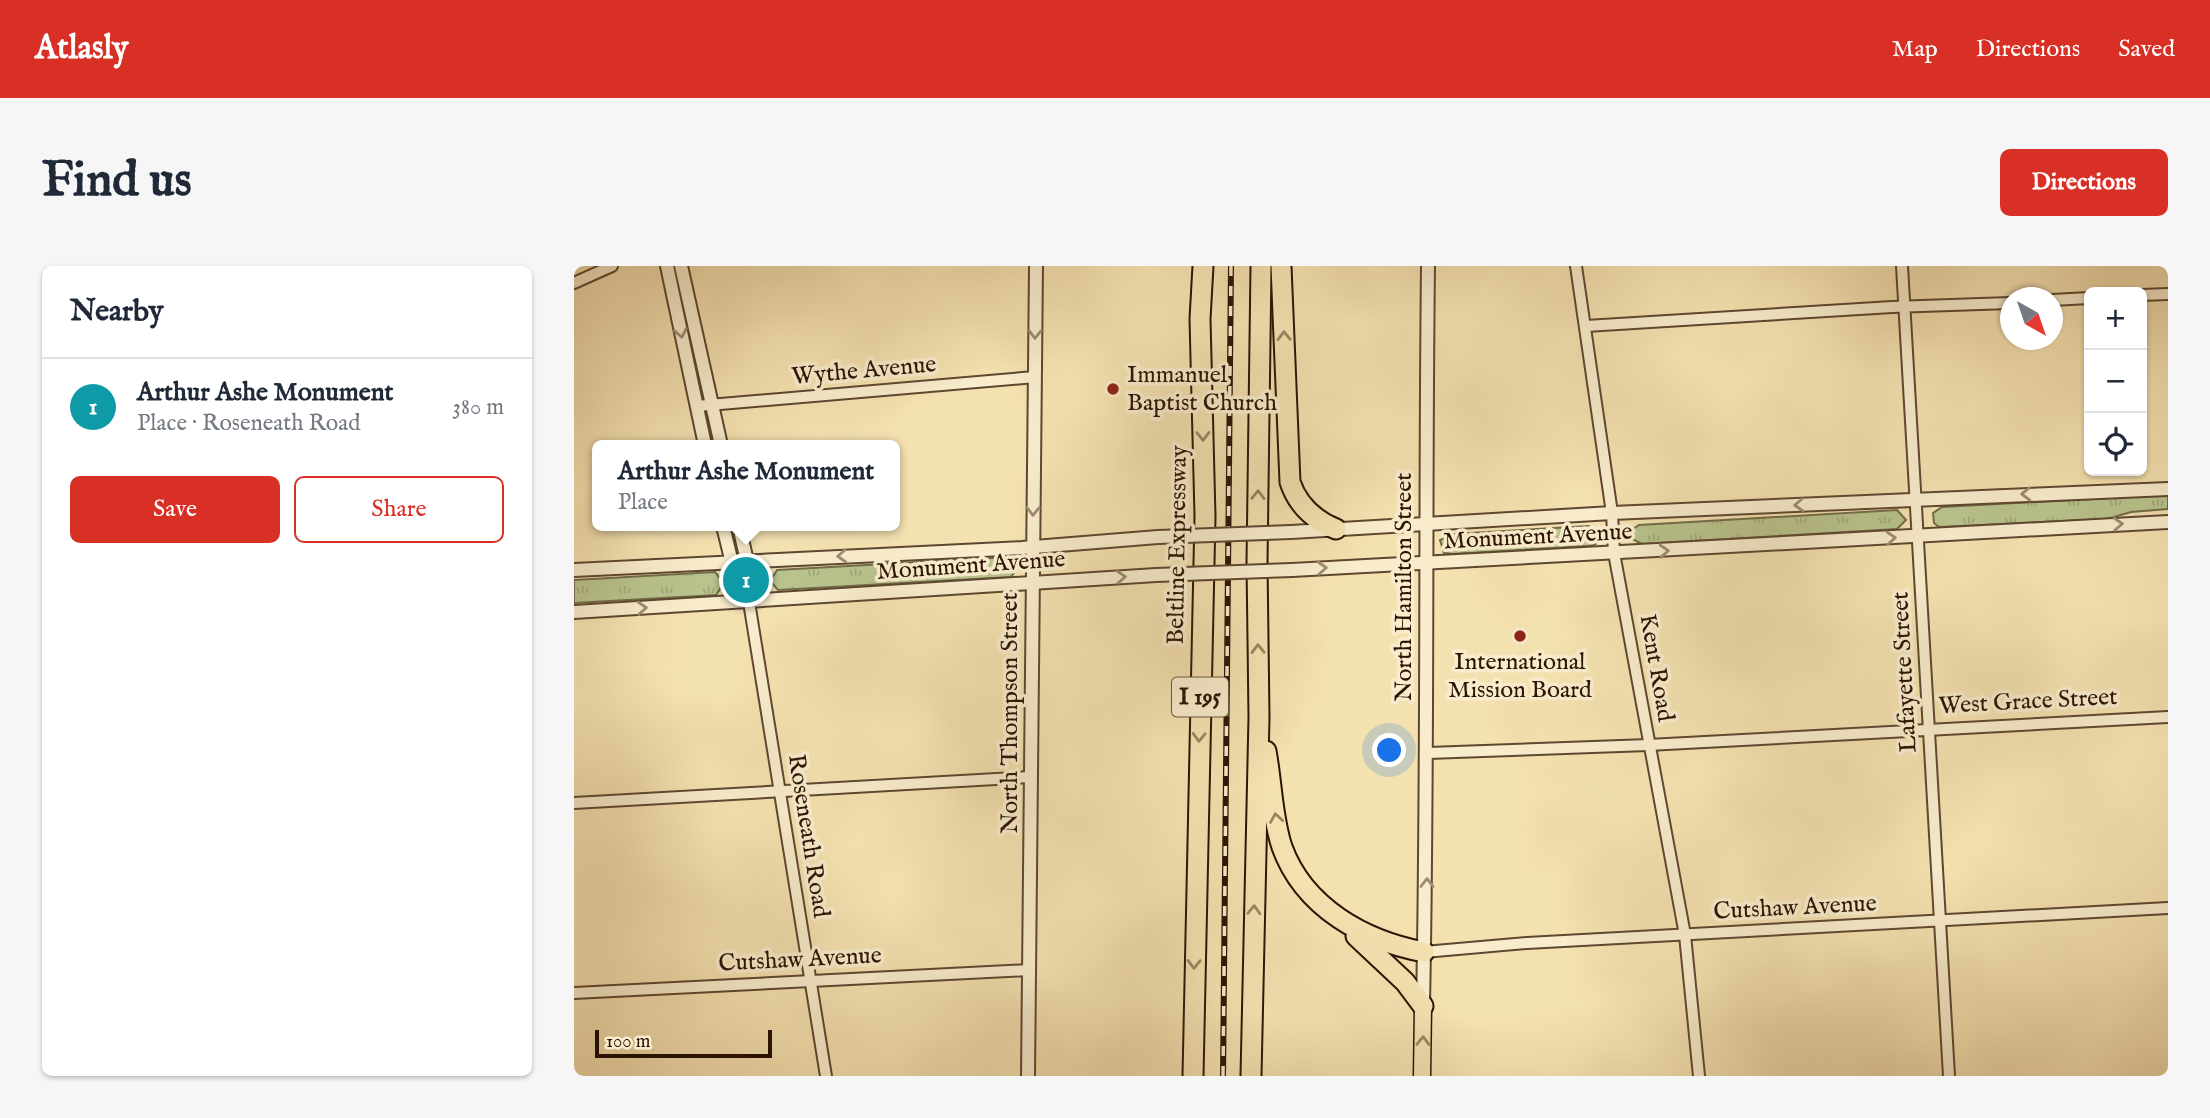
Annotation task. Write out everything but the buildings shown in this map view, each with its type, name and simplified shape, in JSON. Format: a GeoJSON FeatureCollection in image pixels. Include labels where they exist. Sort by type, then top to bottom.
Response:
{"type":"FeatureCollection","features":[{"type":"Feature","properties":{"kind":"highway"},"geometry":{"type":"LineString","coordinates":[[1189,266],[1200,318]]}},
{"type":"Feature","properties":{"kind":"highway","name":"Beltline Expressway"},"geometry":{"type":"LineString","coordinates":[[1192,1076],[1205,516],[1200,318],[1203,266]]}},
{"type":"Feature","properties":{"kind":"highway","name":"I 195"},"geometry":{"type":"LineString","coordinates":[[1251,1076],[1259,718],[1257,563],[1261,266]]}},
{"type":"Feature","properties":{"kind":"highway"},"geometry":{"type":"LineString","coordinates":[[1281,266],[1290,482],[1294,494],[1310,514],[1336,529]]}},
{"type":"Feature","properties":{"kind":"highway"},"geometry":{"type":"LineString","coordinates":[[1259,718],[1283,848],[1303,884],[1405,982],[1423,1006]]}},
{"type":"Feature","properties":{"kind":"highway"},"geometry":{"type":"LineString","coordinates":[[1335,916],[1385,943],[1424,952]]}},
{"type":"Feature","properties":{"kind":"main road","name":"North Hamilton Street"},"geometry":{"type":"LineString","coordinates":[[1422,1076],[1423,1006]]}},
{"type":"Feature","properties":{"kind":"street"},"geometry":{"type":"LineString","coordinates":[[574,283],[611,266]]}},
{"type":"Feature","properties":{"kind":"street"},"geometry":{"type":"LineString","coordinates":[[667,266],[704,440]]}},
{"type":"Feature","properties":{"kind":"street"},"geometry":{"type":"LineString","coordinates":[[681,266],[719,440]]}},
{"type":"Feature","properties":{"kind":"street","name":"North Thompson Street"},"geometry":{"type":"LineString","coordinates":[[1028,1076],[1036,266]]}},
{"type":"Feature","properties":{"kind":"street","name":"North Hamilton Street"},"geometry":{"type":"LineString","coordinates":[[1423,1006],[1428,753],[1424,564],[1428,266]]}},
{"type":"Feature","properties":{"kind":"street","name":"Kent Road"},"geometry":{"type":"LineString","coordinates":[[1576,266],[1612,513],[1614,554],[1685,935],[1699,1076]]}},
{"type":"Feature","properties":{"kind":"street","name":"Lafayette Street"},"geometry":{"type":"LineString","coordinates":[[1902,266],[1949,1076]]}},
{"type":"Feature","properties":{"kind":"street"},"geometry":{"type":"LineString","coordinates":[[2147,295],[2168,295]]}},
{"type":"Feature","properties":{"kind":"street"},"geometry":{"type":"LineString","coordinates":[[2063,299],[2084,298]]}},
{"type":"Feature","properties":{"kind":"street"},"geometry":{"type":"LineString","coordinates":[[1586,326],[2000,304]]}},
{"type":"Feature","properties":{"kind":"street","name":"Wythe Avenue"},"geometry":{"type":"LineString","coordinates":[[697,406],[1035,377]]}},
{"type":"Feature","properties":{"kind":"street","name":"Monument Avenue"},"geometry":{"type":"LineString","coordinates":[[574,570],[1032,547],[1158,537],[1612,513],[2168,489]]}},
{"type":"Feature","properties":{"kind":"street","name":"Monument Avenue"},"geometry":{"type":"LineString","coordinates":[[574,612],[1156,575],[1424,564],[2168,522]]}},
{"type":"Feature","properties":{"kind":"street","name":"Roseneath Road"},"geometry":{"type":"LineString","coordinates":[[724,531],[732,562],[733,587],[749,602],[826,1076]]}},
{"type":"Feature","properties":{"kind":"street","name":"Roseneath Road"},"geometry":{"type":"LineString","coordinates":[[740,531],[747,561],[761,583],[749,602]]}},
{"type":"Feature","properties":{"kind":"street","name":"West Grace Street"},"geometry":{"type":"LineString","coordinates":[[1428,753],[1648,745],[2168,717]]}},
{"type":"Feature","properties":{"kind":"street"},"geometry":{"type":"LineString","coordinates":[[574,803],[1031,777]]}},
{"type":"Feature","properties":{"kind":"street","name":"Cutshaw Avenue"},"geometry":{"type":"LineString","coordinates":[[1424,952],[1489,945],[2168,908]]}},
{"type":"Feature","properties":{"kind":"street","name":"Cutshaw Avenue"},"geometry":{"type":"LineString","coordinates":[[574,993],[1029,970]]}},
{"type":"Feature","properties":{"kind":"green space"},"geometry":{"type":"Polygon","coordinates":[[[2168,495],[2168,509],[2131,512],[2107,519],[1939,527],[1934,523],[1933,513],[1942,507],[2168,495]]]}},
{"type":"Feature","properties":{"kind":"green space"},"geometry":{"type":"Polygon","coordinates":[[[1897,510],[1906,520],[1897,529],[1642,544],[1630,538],[1630,531],[1639,525],[1897,510]]]}},
{"type":"Feature","properties":{"kind":"green space"},"geometry":{"type":"Polygon","coordinates":[[[1589,526],[1596,530],[1596,544],[1589,546],[1453,554],[1444,553],[1440,540],[1453,534],[1589,526]]]}},
{"type":"Feature","properties":{"kind":"green space"},"geometry":{"type":"Polygon","coordinates":[[[1010,557],[1018,567],[1011,577],[778,590],[770,581],[777,570],[1010,557]]]}},
{"type":"Feature","properties":{"kind":"green space"},"geometry":{"type":"Polygon","coordinates":[[[715,572],[724,583],[716,595],[574,603],[574,580],[715,572]]]}},
{"type":"Feature","properties":{"kind":"railway"},"geometry":{"type":"LineString","coordinates":[[1223,1076],[1231,266]]}},
{"type":"Feature","properties":{"kind":"place","name":"Immanuel Baptist Church"},"geometry":{"type":"Point","coordinates":[1113,389]}},
{"type":"Feature","properties":{"kind":"place","name":"Arthur Ashe Monument"},"geometry":{"type":"Point","coordinates":[746,580]}},
{"type":"Feature","properties":{"kind":"place","name":"International Mission Board"},"geometry":{"type":"Point","coordinates":[1520,636]}}]}
